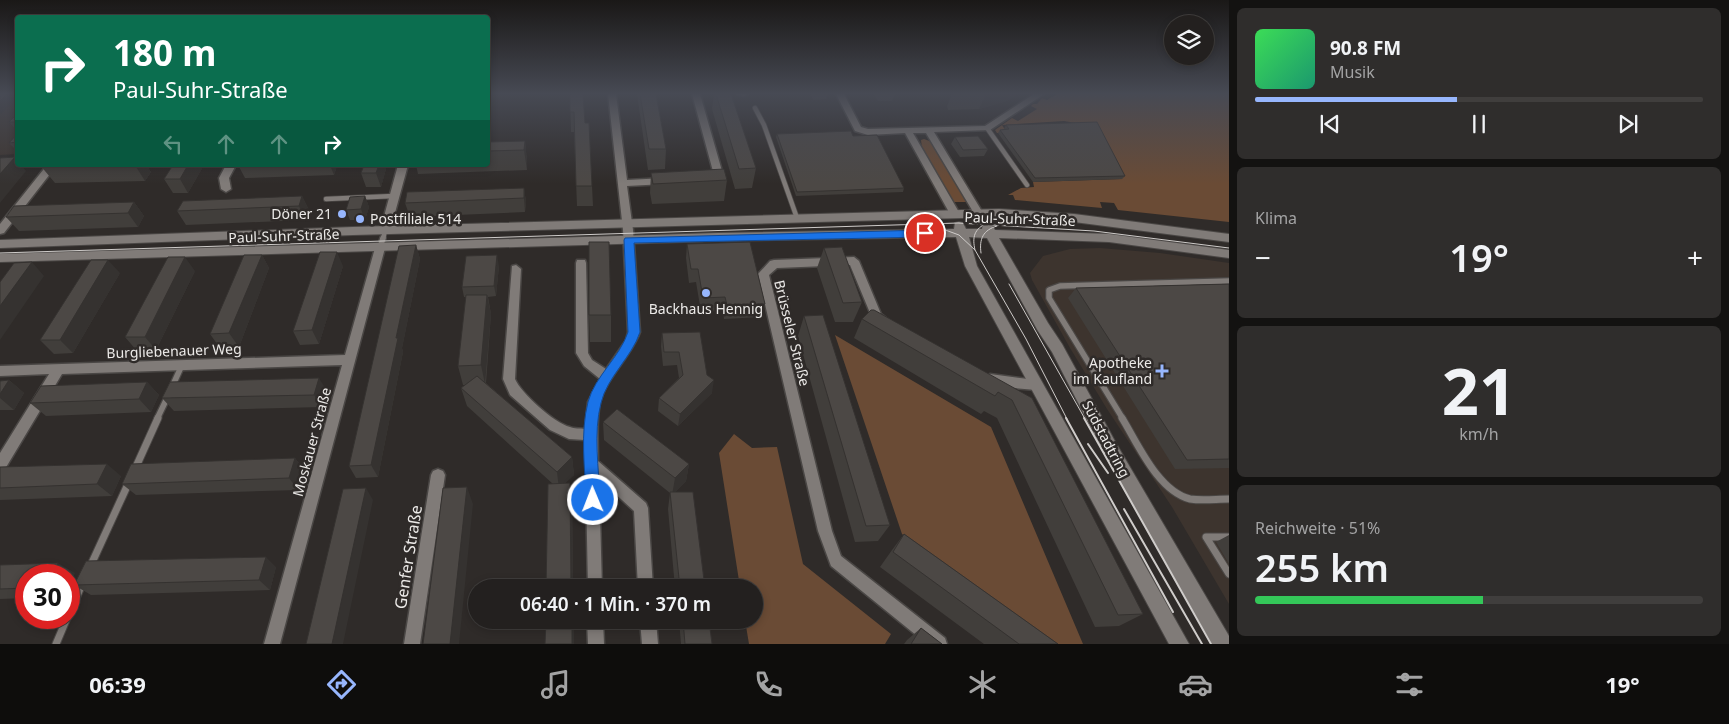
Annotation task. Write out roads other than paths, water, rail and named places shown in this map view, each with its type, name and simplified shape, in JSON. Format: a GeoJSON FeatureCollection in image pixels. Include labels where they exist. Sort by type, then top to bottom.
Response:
{"type":"FeatureCollection","features":[{"type":"Feature","properties":{"kind":"street"},"geometry":{"type":"LineString","coordinates":[[595,579],[591,435],[594,402],[607,377],[631,341],[634,332],[628,224],[615,124]]}},
{"type":"Feature","properties":{"kind":"street"},"geometry":{"type":"LineString","coordinates":[[700,179],[719,178],[704,124]]}},
{"type":"Feature","properties":{"kind":"street"},"geometry":{"type":"LineString","coordinates":[[855,124],[862,132],[987,128],[993,124]]}},
{"type":"Feature","properties":{"kind":"street"},"geometry":{"type":"LineString","coordinates":[[929,130],[978,213]]}},
{"type":"Feature","properties":{"kind":"street"},"geometry":{"type":"LineString","coordinates":[[908,131],[954,214],[971,266],[1179,644]]}},
{"type":"Feature","properties":{"kind":"street"},"geometry":{"type":"LineString","coordinates":[[0,231],[50,167]]}},
{"type":"Feature","properties":{"kind":"street"},"geometry":{"type":"LineString","coordinates":[[226,189],[224,178],[230,167]]}},
{"type":"Feature","properties":{"kind":"street"},"geometry":{"type":"LineString","coordinates":[[384,231],[402,167]]}},
{"type":"Feature","properties":{"kind":"street"},"geometry":{"type":"LineString","coordinates":[[622,183],[670,180]]}},
{"type":"Feature","properties":{"kind":"street","name":"Paul-Suhr-Straße"},"geometry":{"type":"LineString","coordinates":[[0,244],[978,213],[1065,217],[1229,238]]}},
{"type":"Feature","properties":{"kind":"street","name":"Südstadtring"},"geometry":{"type":"LineString","coordinates":[[978,213],[1057,348],[1110,450],[1223,644]]}},
{"type":"Feature","properties":{"kind":"street","name":"Paul-Suhr-Straße"},"geometry":{"type":"LineString","coordinates":[[0,258],[629,240],[961,233],[1109,238],[1229,254]]}},
{"type":"Feature","properties":{"kind":"street","name":"Moskauer Straße"},"geometry":{"type":"LineString","coordinates":[[272,644],[380,248]]}},
{"type":"Feature","properties":{"kind":"street","name":"Brüsseler Straße"},"geometry":{"type":"LineString","coordinates":[[895,327],[878,317],[854,261],[774,264],[763,274],[825,531],[836,561],[940,644]]}},
{"type":"Feature","properties":{"kind":"street"},"geometry":{"type":"LineString","coordinates":[[581,263],[582,353],[588,363],[607,377]]}},
{"type":"Feature","properties":{"kind":"street"},"geometry":{"type":"LineString","coordinates":[[516,269],[509,379],[514,390],[554,426],[569,433],[591,435]]}},
{"type":"Feature","properties":{"kind":"street","name":"Burgliebenauer Weg"},"geometry":{"type":"LineString","coordinates":[[0,371],[349,360]]}},
{"type":"Feature","properties":{"kind":"street"},"geometry":{"type":"LineString","coordinates":[[0,465],[58,370]]}},
{"type":"Feature","properties":{"kind":"street"},"geometry":{"type":"LineString","coordinates":[[980,374],[989,379],[1004,382],[1036,385]]}},
{"type":"Feature","properties":{"kind":"street"},"geometry":{"type":"LineString","coordinates":[[592,464],[641,508],[645,579]]}},
{"type":"Feature","properties":{"kind":"street","name":"Genfer Straße"},"geometry":{"type":"LineString","coordinates":[[412,644],[438,475]]}},
{"type":"Feature","properties":{"kind":"street"},"geometry":{"type":"LineString","coordinates":[[595,629],[596,644]]}},
{"type":"Feature","properties":{"kind":"street"},"geometry":{"type":"LineString","coordinates":[[649,629],[650,644]]}},
{"type":"Feature","properties":{"kind":"lane"},"geometry":{"type":"LineString","coordinates":[[763,124],[797,218]]}},
{"type":"Feature","properties":{"kind":"lane"},"geometry":{"type":"LineString","coordinates":[[987,128],[1027,185]]}},
{"type":"Feature","properties":{"kind":"lane"},"geometry":{"type":"LineString","coordinates":[[326,199],[394,196]]}},
{"type":"Feature","properties":{"kind":"lane"},"geometry":{"type":"LineString","coordinates":[[380,248],[384,231]]}},
{"type":"Feature","properties":{"kind":"lane"},"geometry":{"type":"LineString","coordinates":[[1229,281],[1060,286],[1049,290],[1049,298],[1158,477],[1174,493],[1193,500],[1229,499]]}},
{"type":"Feature","properties":{"kind":"lane"},"geometry":{"type":"LineString","coordinates":[[80,590],[182,365]]}},
{"type":"Feature","properties":{"kind":"lane"},"geometry":{"type":"LineString","coordinates":[[1229,537],[1206,537],[1229,574]]}},
{"type":"Feature","properties":{"kind":"lane"},"geometry":{"type":"LineString","coordinates":[[56,644],[62,629]]}},
{"type":"Feature","properties":{"kind":"tram line"},"geometry":{"type":"LineString","coordinates":[[0,253],[958,223],[985,225]]}},
{"type":"Feature","properties":{"kind":"tram line"},"geometry":{"type":"LineString","coordinates":[[975,250],[975,234],[985,225]]}},
{"type":"Feature","properties":{"kind":"tram line"},"geometry":{"type":"LineString","coordinates":[[985,225],[1094,231],[1229,248]]}},
{"type":"Feature","properties":{"kind":"tram line"},"geometry":{"type":"LineString","coordinates":[[981,253],[981,239],[988,230],[997,226]]}},
{"type":"Feature","properties":{"kind":"tram line"},"geometry":{"type":"LineString","coordinates":[[937,227],[959,235],[975,250]]}},
{"type":"Feature","properties":{"kind":"tram line"},"geometry":{"type":"LineString","coordinates":[[975,250],[1026,339],[1067,419]]}},
{"type":"Feature","properties":{"kind":"tram line"},"geometry":{"type":"LineString","coordinates":[[1009,284],[1085,419]]}},
{"type":"Feature","properties":{"kind":"tram line"},"geometry":{"type":"LineString","coordinates":[[1066,418],[1173,612]]}},
{"type":"Feature","properties":{"kind":"tram line"},"geometry":{"type":"LineString","coordinates":[[1084,418],[1211,644]]}},
{"type":"Feature","properties":{"kind":"tram line"},"geometry":{"type":"LineString","coordinates":[[1088,444],[1108,473]]}},
{"type":"Feature","properties":{"kind":"tram line"},"geometry":{"type":"LineString","coordinates":[[1124,509],[1202,644]]}},
{"type":"Feature","properties":{"kind":"place","name":"Döner 21"},"geometry":{"type":"Point","coordinates":[342,214]}},
{"type":"Feature","properties":{"kind":"place","name":"Postfiliale 514"},"geometry":{"type":"Point","coordinates":[360,219]}},
{"type":"Feature","properties":{"kind":"place","name":"Backhaus Hennig"},"geometry":{"type":"Point","coordinates":[706,293]}},
{"type":"Feature","properties":{"kind":"place","name":"Apotheke im Kaufland"},"geometry":{"type":"Point","coordinates":[1162,371]}}]}
